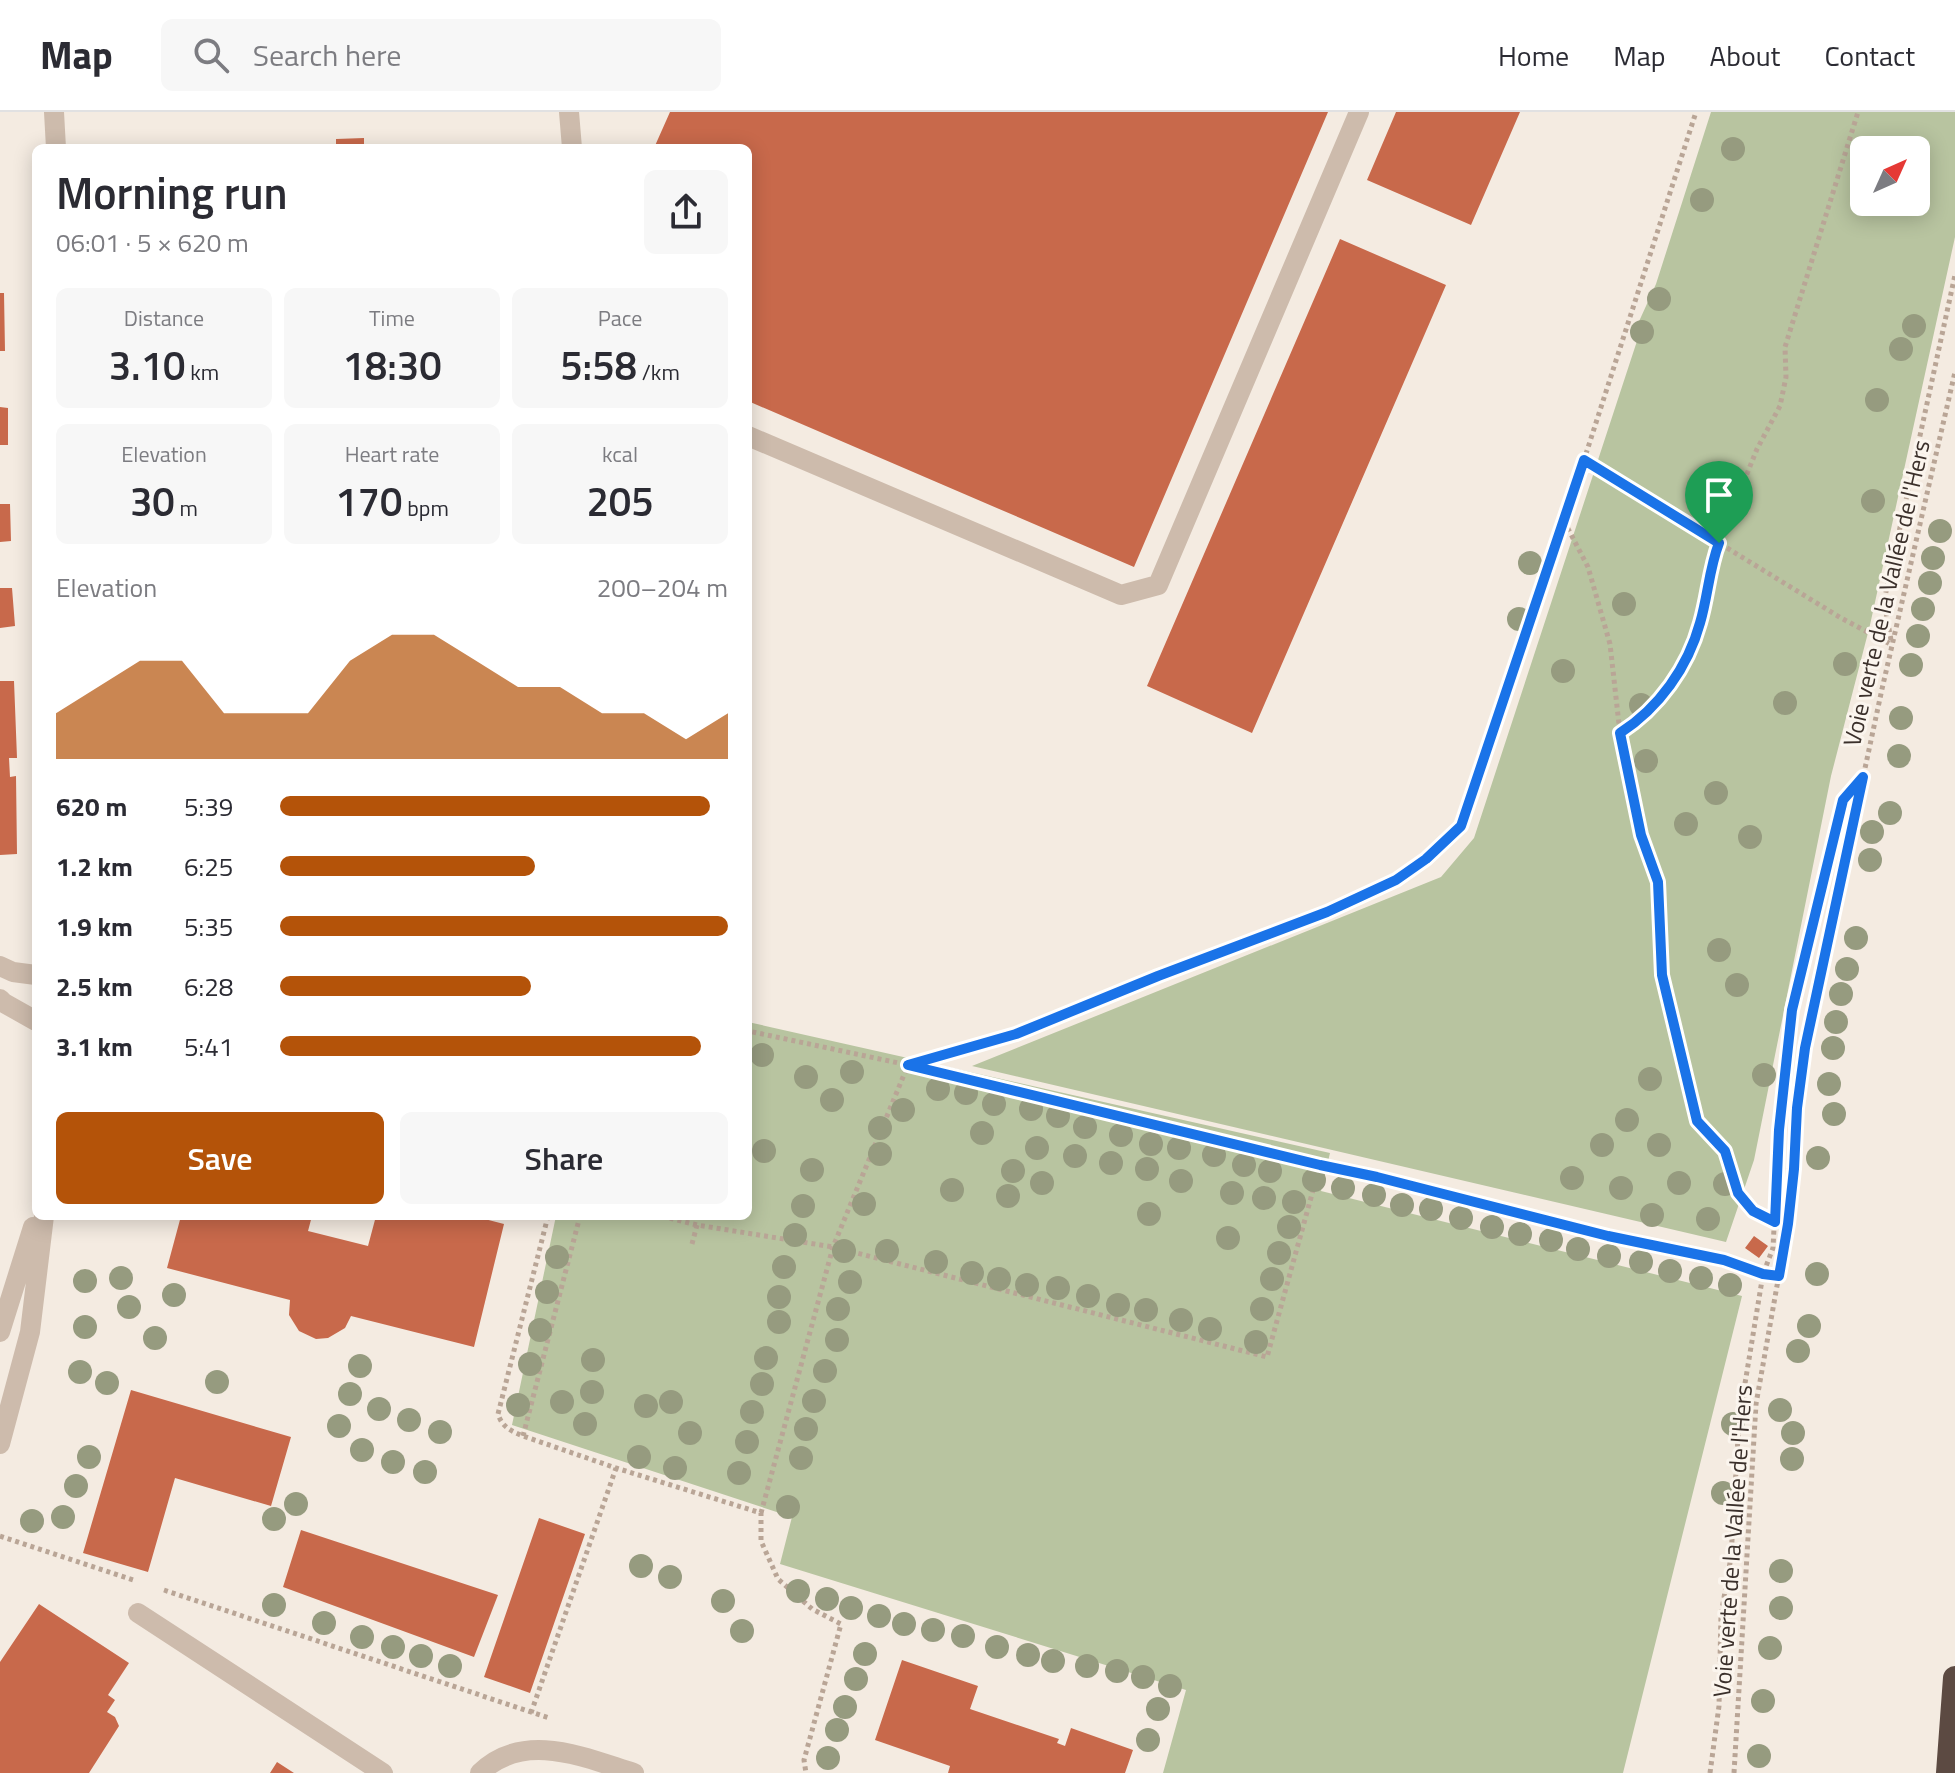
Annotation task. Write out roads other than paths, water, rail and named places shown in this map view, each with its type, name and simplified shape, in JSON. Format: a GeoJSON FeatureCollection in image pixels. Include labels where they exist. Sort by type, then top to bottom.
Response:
{"type":"FeatureCollection","features":[{"type":"Feature","properties":{"kind":"highway"},"geometry":{"type":"LineString","coordinates":[[1948,1773],[1955,1678]]}},
{"type":"Feature","properties":{"kind":"street"},"geometry":{"type":"LineString","coordinates":[[54,112],[56,144]]}},
{"type":"Feature","properties":{"kind":"street"},"geometry":{"type":"LineString","coordinates":[[752,438],[1121,595],[1158,585],[1359,112]]}},
{"type":"Feature","properties":{"kind":"street"},"geometry":{"type":"LineString","coordinates":[[572,117],[572,144]]}},
{"type":"Feature","properties":{"kind":"street"},"geometry":{"type":"LineString","coordinates":[[0,966],[13,972],[32,974]]}},
{"type":"Feature","properties":{"kind":"street"},"geometry":{"type":"LineString","coordinates":[[0,999],[32,1019]]}},
{"type":"Feature","properties":{"kind":"street"},"geometry":{"type":"LineString","coordinates":[[0,1332],[36,1220]]}},
{"type":"Feature","properties":{"kind":"street"},"geometry":{"type":"LineString","coordinates":[[0,1444],[7,1386],[30,1332],[44,1220]]}},
{"type":"Feature","properties":{"kind":"street"},"geometry":{"type":"LineString","coordinates":[[138,1613],[383,1773]]}},
{"type":"Feature","properties":{"kind":"street"},"geometry":{"type":"LineString","coordinates":[[480,1773],[509,1754],[536,1749],[564,1751],[634,1773]]}}]}
